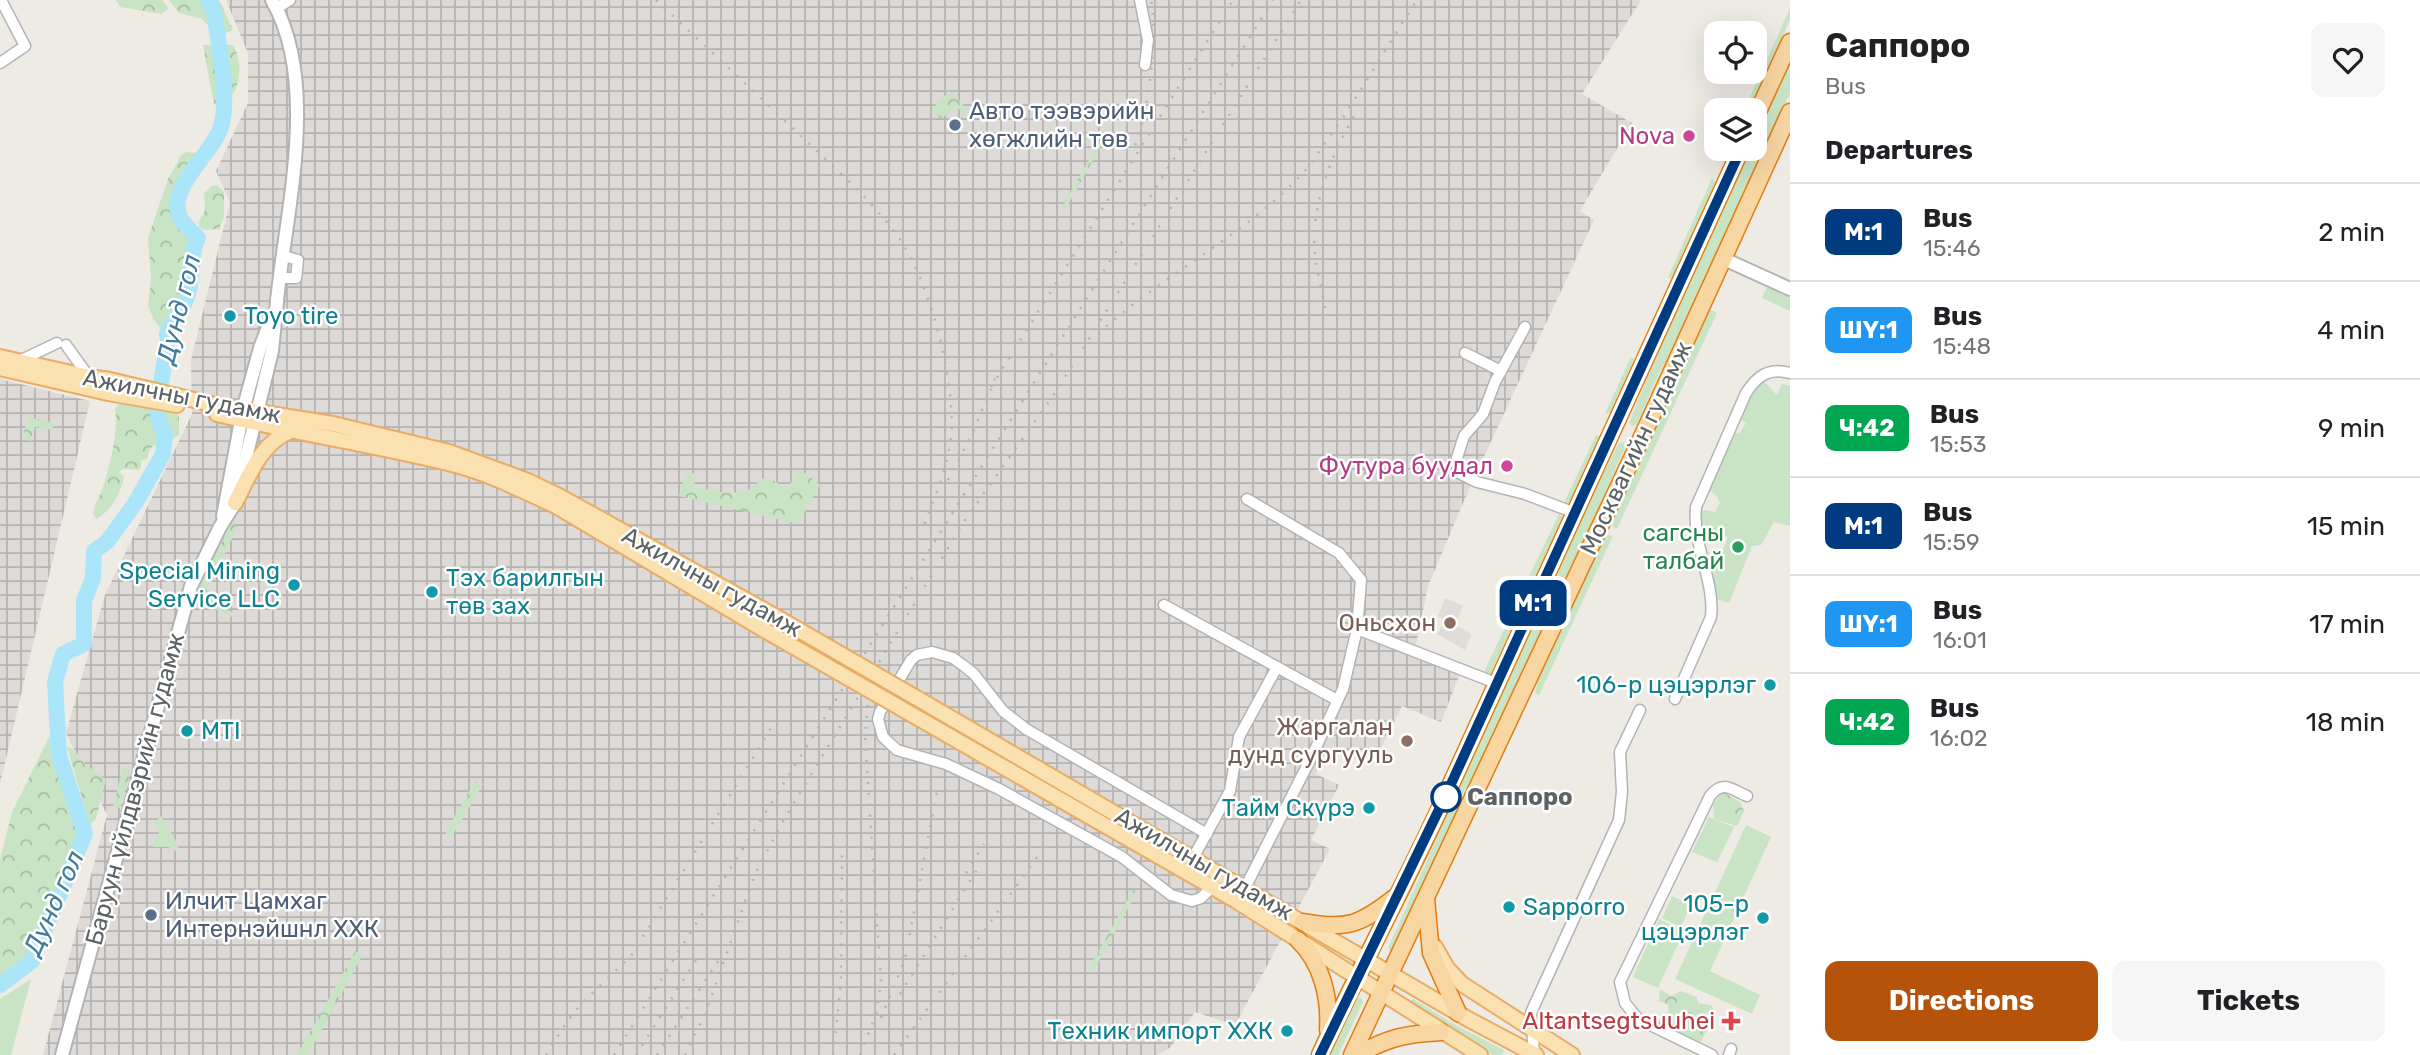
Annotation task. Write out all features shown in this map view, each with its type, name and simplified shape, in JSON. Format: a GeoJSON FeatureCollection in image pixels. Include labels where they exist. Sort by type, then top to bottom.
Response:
{"type":"FeatureCollection","features":[{"type":"Feature","properties":{"kind":"highway"},"geometry":{"type":"LineString","coordinates":[[1764,98],[1790,42]]}},
{"type":"Feature","properties":{"kind":"highway","name":"Москвагийн гудамж"},"geometry":{"type":"LineString","coordinates":[[1352,1055],[1641,439],[1790,113]]}},
{"type":"Feature","properties":{"kind":"highway","name":"Москвагийн гудамж"},"geometry":{"type":"LineString","coordinates":[[1320,1055],[1401,892],[1736,161]]}},
{"type":"Feature","properties":{"kind":"highway"},"geometry":{"type":"LineString","coordinates":[[1615,428],[1641,439]]}},
{"type":"Feature","properties":{"kind":"highway"},"geometry":{"type":"LineString","coordinates":[[1446,795],[1458,806],[1472,797]]}},
{"type":"Feature","properties":{"kind":"highway"},"geometry":{"type":"LineString","coordinates":[[1303,922],[1330,927],[1352,924],[1369,917],[1401,892]]}},
{"type":"Feature","properties":{"kind":"highway"},"geometry":{"type":"LineString","coordinates":[[1426,896],[1428,937],[1438,971],[1458,1013]]}},
{"type":"Feature","properties":{"kind":"highway"},"geometry":{"type":"LineString","coordinates":[[1298,940],[1312,954],[1321,974],[1329,1015],[1328,1038]]}},
{"type":"Feature","properties":{"kind":"highway"},"geometry":{"type":"LineString","coordinates":[[1358,1055],[1406,1034],[1441,1032]]}},
{"type":"Feature","properties":{"kind":"main road","name":"Ажилчны гудамж"},"geometry":{"type":"LineString","coordinates":[[0,356],[89,377],[109,386]]}},
{"type":"Feature","properties":{"kind":"main road","name":"Ажилчны гудамж"},"geometry":{"type":"LineString","coordinates":[[0,368],[109,386],[249,416],[333,424],[449,452],[526,486],[766,631],[1212,887],[1480,1055]]}},
{"type":"Feature","properties":{"kind":"main road","name":"Ажилчны гудамж"},"geometry":{"type":"LineString","coordinates":[[249,416],[290,431],[455,465],[561,497],[773,615],[1501,1036],[1525,1053]]}},
{"type":"Feature","properties":{"kind":"main road"},"geometry":{"type":"LineString","coordinates":[[235,503],[266,447],[276,437],[290,431]]}},
{"type":"Feature","properties":{"kind":"main road"},"geometry":{"type":"LineString","coordinates":[[1428,937],[1454,978],[1528,1021],[1572,1055]]}},
{"type":"Feature","properties":{"kind":"street"},"geometry":{"type":"LineString","coordinates":[[0,63],[25,46],[1,0]]}},
{"type":"Feature","properties":{"kind":"street"},"geometry":{"type":"LineString","coordinates":[[249,416],[272,351],[292,196],[297,95],[292,57],[275,4],[290,0]]}},
{"type":"Feature","properties":{"kind":"street"},"geometry":{"type":"LineString","coordinates":[[1140,0],[1147,40],[1145,65]]}},
{"type":"Feature","properties":{"kind":"street"},"geometry":{"type":"LineString","coordinates":[[1724,258],[1790,289]]}},
{"type":"Feature","properties":{"kind":"street"},"geometry":{"type":"LineString","coordinates":[[1525,327],[1501,371],[1483,414],[1464,436],[1456,461],[1459,473],[1477,482],[1525,494],[1575,513]]}},
{"type":"Feature","properties":{"kind":"street"},"geometry":{"type":"LineString","coordinates":[[19,361],[62,344],[89,377]]}},
{"type":"Feature","properties":{"kind":"street"},"geometry":{"type":"LineString","coordinates":[[1465,353],[1501,371]]}},
{"type":"Feature","properties":{"kind":"street"},"geometry":{"type":"LineString","coordinates":[[1675,699],[1711,617],[1712,604],[1694,526],[1696,507],[1745,393],[1763,373],[1776,370],[1790,373]]}},
{"type":"Feature","properties":{"kind":"street","name":"Баруун үйлдвэрийн гудамж"},"geometry":{"type":"LineString","coordinates":[[62,1055],[191,586],[235,503],[249,416]]}},
{"type":"Feature","properties":{"kind":"street","name":"Баруун үйлдвэрийн гудамж"},"geometry":{"type":"LineString","coordinates":[[220,527],[249,416]]}},
{"type":"Feature","properties":{"kind":"street"},"geometry":{"type":"LineString","coordinates":[[1245,888],[1343,689],[1357,629],[1361,580],[1339,553],[1247,499]]}},
{"type":"Feature","properties":{"kind":"street"},"geometry":{"type":"LineString","coordinates":[[1164,605],[1337,701]]}},
{"type":"Feature","properties":{"kind":"street"},"geometry":{"type":"LineString","coordinates":[[1357,629],[1496,683]]}},
{"type":"Feature","properties":{"kind":"street"},"geometry":{"type":"LineString","coordinates":[[1208,834],[1026,729],[1003,711],[974,674],[953,658],[941,653],[925,652],[911,660],[880,712],[879,728],[883,737],[897,750],[935,760],[999,789],[1122,857],[1171,895],[1192,901],[1201,898],[1212,887]]}},
{"type":"Feature","properties":{"kind":"street"},"geometry":{"type":"LineString","coordinates":[[1193,858],[1230,791],[1240,737],[1277,667]]}},
{"type":"Feature","properties":{"kind":"street"},"geometry":{"type":"LineString","coordinates":[[1525,1053],[1528,1021],[1619,820],[1622,792],[1620,752],[1640,710]]}},
{"type":"Feature","properties":{"kind":"street"},"geometry":{"type":"LineString","coordinates":[[1712,1055],[1638,1019],[1625,1003],[1620,982],[1710,796],[1717,788],[1724,786],[1746,796]]}},
{"type":"Feature","properties":{"kind":"street"},"geometry":{"type":"LineString","coordinates":[[1501,1036],[1528,1021]]}},
{"type":"Feature","properties":{"kind":"shaded area"},"geometry":{"type":"Polygon","coordinates":[[[226,0],[1641,0],[1582,94],[1632,123],[1580,211],[1594,220],[1469,489],[1428,586],[1414,654],[1460,674],[1441,722],[1402,706],[1372,766],[1328,747],[1316,774],[1339,785],[1311,840],[1330,849],[1235,1025],[1195,1012],[1171,1047],[1158,1055],[43,1055],[107,815],[66,733],[105,595],[192,414],[191,360],[230,202],[216,171],[248,103],[248,53],[226,0]]]}},
{"type":"Feature","properties":{"kind":"shaded area"},"geometry":{"type":"Polygon","coordinates":[[[0,379],[90,401],[0,784],[0,379]]]}},
{"type":"Feature","properties":{"kind":"shaded area","name":"Оньсхон"},"geometry":{"type":"Polygon","coordinates":[[[1445,598],[1463,606],[1455,625],[1472,634],[1465,650],[1437,634],[1446,620],[1438,616],[1445,598]]]}},
{"type":"Feature","properties":{"kind":"green space"},"geometry":{"type":"Polygon","coordinates":[[[116,0],[162,0],[169,9],[161,14],[120,7],[116,0]]]}},
{"type":"Feature","properties":{"kind":"green space"},"geometry":{"type":"Polygon","coordinates":[[[169,0],[219,0],[233,30],[219,36],[202,19],[179,13],[169,0]]]}},
{"type":"Feature","properties":{"kind":"green space"},"geometry":{"type":"Polygon","coordinates":[[[1790,8],[1790,20],[1767,70],[1767,59],[1790,8]]]}},
{"type":"Feature","properties":{"kind":"green space"},"geometry":{"type":"Polygon","coordinates":[[[203,45],[233,45],[238,56],[239,70],[236,89],[229,99],[219,106],[214,104],[203,45]]]}},
{"type":"Feature","properties":{"kind":"green space"},"geometry":{"type":"Polygon","coordinates":[[[1790,60],[1790,93],[1767,143],[1767,110],[1790,60]]]}},
{"type":"Feature","properties":{"kind":"green space"},"geometry":{"type":"Polygon","coordinates":[[[1756,84],[1761,84],[1754,98],[1749,98],[1756,84]]]}},
{"type":"Feature","properties":{"kind":"green space"},"geometry":{"type":"Polygon","coordinates":[[[949,91],[970,112],[966,116],[956,106],[941,119],[932,109],[949,91]]]}},
{"type":"Feature","properties":{"kind":"green space"},"geometry":{"type":"Polygon","coordinates":[[[1106,130],[1109,132],[1066,208],[1062,207],[1106,130]]]}},
{"type":"Feature","properties":{"kind":"green space"},"geometry":{"type":"Polygon","coordinates":[[[186,152],[195,153],[201,166],[184,192],[182,206],[187,219],[201,237],[197,248],[182,266],[189,271],[184,280],[187,291],[168,318],[174,331],[169,363],[164,351],[164,333],[148,306],[151,278],[148,238],[168,179],[181,155],[186,152]]]}},
{"type":"Feature","properties":{"kind":"green space"},"geometry":{"type":"Polygon","coordinates":[[[1744,161],[1759,161],[1677,341],[1659,373],[1637,424],[1633,426],[1629,423],[1664,336],[1744,161]]]}},
{"type":"Feature","properties":{"kind":"green space"},"geometry":{"type":"Polygon","coordinates":[[[1712,178],[1716,184],[1715,188],[1674,280],[1668,277],[1712,178]]]}},
{"type":"Feature","properties":{"kind":"green space"},"geometry":{"type":"Polygon","coordinates":[[[217,185],[224,192],[224,217],[219,229],[203,230],[199,227],[199,222],[205,210],[204,194],[211,186],[217,185]]]}},
{"type":"Feature","properties":{"kind":"green space"},"geometry":{"type":"Polygon","coordinates":[[[1767,287],[1790,298],[1790,311],[1762,298],[1767,287]]]}},
{"type":"Feature","properties":{"kind":"green space"},"geometry":{"type":"Polygon","coordinates":[[[1709,309],[1717,313],[1617,529],[1612,522],[1709,309]]]}},
{"type":"Feature","properties":{"kind":"green space"},"geometry":{"type":"Polygon","coordinates":[[[1631,357],[1634,359],[1612,412],[1605,414],[1631,357]]]}},
{"type":"Feature","properties":{"kind":"green space"},"geometry":{"type":"Polygon","coordinates":[[[1760,377],[1777,395],[1782,384],[1790,386],[1790,526],[1774,522],[1761,545],[1752,546],[1729,603],[1710,594],[1710,584],[1728,537],[1717,534],[1702,535],[1699,512],[1715,512],[1720,503],[1716,495],[1708,489],[1715,477],[1710,469],[1729,430],[1739,434],[1746,423],[1737,417],[1760,377]]]}},
{"type":"Feature","properties":{"kind":"green space"},"geometry":{"type":"Polygon","coordinates":[[[124,400],[152,407],[154,423],[158,426],[162,439],[150,449],[148,458],[141,461],[139,470],[123,469],[119,472],[124,477],[121,489],[106,512],[96,519],[94,508],[104,484],[116,427],[115,408],[124,400]]]}},
{"type":"Feature","properties":{"kind":"green space"},"geometry":{"type":"Polygon","coordinates":[[[170,409],[179,416],[179,435],[170,439],[160,416],[170,409]]]}},
{"type":"Feature","properties":{"kind":"green space"},"geometry":{"type":"Polygon","coordinates":[[[28,417],[54,423],[53,430],[35,427],[31,441],[22,438],[28,417]]]}},
{"type":"Feature","properties":{"kind":"green space"},"geometry":{"type":"Polygon","coordinates":[[[1596,435],[1602,437],[1571,501],[1564,503],[1596,435]]]}},
{"type":"Feature","properties":{"kind":"green space"},"geometry":{"type":"Polygon","coordinates":[[[1624,442],[1626,446],[1481,766],[1458,801],[1455,797],[1467,761],[1576,526],[1619,443],[1624,442]]]}},
{"type":"Feature","properties":{"kind":"green space"},"geometry":{"type":"Polygon","coordinates":[[[800,469],[820,485],[798,524],[679,496],[686,473],[695,473],[694,487],[725,493],[746,492],[766,476],[787,489],[800,469]]]}},
{"type":"Feature","properties":{"kind":"green space"},"geometry":{"type":"Polygon","coordinates":[[[1559,514],[1563,517],[1519,611],[1512,612],[1559,514]]]}},
{"type":"Feature","properties":{"kind":"green space"},"geometry":{"type":"Polygon","coordinates":[[[232,523],[238,526],[205,595],[233,613],[231,617],[196,599],[197,589],[232,523]]]}},
{"type":"Feature","properties":{"kind":"green space"},"geometry":{"type":"Polygon","coordinates":[[[1613,536],[1539,695],[1535,693],[1538,679],[1603,537],[1613,536]]]}},
{"type":"Feature","properties":{"kind":"green space"},"geometry":{"type":"Polygon","coordinates":[[[1507,623],[1513,625],[1489,677],[1483,674],[1507,623]]]}},
{"type":"Feature","properties":{"kind":"green space"},"geometry":{"type":"Polygon","coordinates":[[[49,737],[81,835],[28,960],[0,979],[0,859],[12,812],[49,737]]]}},
{"type":"Feature","properties":{"kind":"green space"},"geometry":{"type":"Polygon","coordinates":[[[67,747],[72,748],[87,766],[106,779],[96,819],[90,825],[67,747]]]}},
{"type":"Feature","properties":{"kind":"green space"},"geometry":{"type":"Polygon","coordinates":[[[123,768],[131,770],[120,808],[113,806],[123,768]]]}},
{"type":"Feature","properties":{"kind":"green space"},"geometry":{"type":"Polygon","coordinates":[[[475,781],[483,784],[452,836],[445,833],[475,781]]]}},
{"type":"Feature","properties":{"kind":"green space"},"geometry":{"type":"Polygon","coordinates":[[[1724,792],[1741,803],[1744,811],[1737,826],[1714,819],[1713,804],[1724,792]]]}},
{"type":"Feature","properties":{"kind":"green space"},"geometry":{"type":"Polygon","coordinates":[[[1450,809],[1460,812],[1390,951],[1388,948],[1450,809]]]}},
{"type":"Feature","properties":{"kind":"green space"},"geometry":{"type":"Polygon","coordinates":[[[161,816],[180,853],[168,847],[153,847],[160,830],[154,823],[161,816]]]}},
{"type":"Feature","properties":{"kind":"green space"},"geometry":{"type":"Polygon","coordinates":[[[1709,817],[1734,827],[1717,862],[1692,852],[1709,817]]]}},
{"type":"Feature","properties":{"kind":"green space"},"geometry":{"type":"Polygon","coordinates":[[[1746,825],[1771,837],[1710,971],[1760,995],[1752,1014],[1675,979],[1746,825]]]}},
{"type":"Feature","properties":{"kind":"green space"},"geometry":{"type":"Polygon","coordinates":[[[1133,890],[1137,892],[1093,972],[1088,970],[1133,890]]]}},
{"type":"Feature","properties":{"kind":"green space"},"geometry":{"type":"Polygon","coordinates":[[[1672,896],[1691,904],[1681,927],[1662,918],[1672,896]]]}},
{"type":"Feature","properties":{"kind":"green space"},"geometry":{"type":"Polygon","coordinates":[[[1659,919],[1684,931],[1658,988],[1633,977],[1659,919]]]}},
{"type":"Feature","properties":{"kind":"green space"},"geometry":{"type":"Polygon","coordinates":[[[356,950],[363,954],[308,1055],[297,1055],[356,950]]]}},
{"type":"Feature","properties":{"kind":"green space"},"geometry":{"type":"Polygon","coordinates":[[[31,979],[11,1055],[0,1055],[0,999],[31,979]]]}},
{"type":"Feature","properties":{"kind":"green space"},"geometry":{"type":"Polygon","coordinates":[[[1660,989],[1671,996],[1681,991],[1697,997],[1698,1003],[1711,1005],[1715,1011],[1700,1044],[1654,1021],[1669,1016],[1668,1005],[1659,1001],[1660,989]]]}},
{"type":"Feature","properties":{"kind":"green space"},"geometry":{"type":"Polygon","coordinates":[[[1357,998],[1361,998],[1363,1002],[1338,1055],[1329,1055],[1357,998]]]}},
{"type":"Feature","properties":{"kind":"green space"},"geometry":{"type":"Polygon","coordinates":[[[1413,999],[1504,1050],[1503,1055],[1492,1055],[1411,1006],[1409,1002],[1413,999]]]}},
{"type":"Feature","properties":{"kind":"waterway","name":"Дунд гол"},"geometry":{"type":"LineString","coordinates":[[0,985],[32,961],[85,834],[59,755],[55,682],[63,654],[84,644],[84,601],[93,578],[94,551],[107,542],[136,502],[163,454],[165,435],[158,418],[167,334],[188,294],[193,251],[198,238],[180,218],[177,207],[179,195],[216,137],[223,114],[224,85],[220,54],[214,10],[208,0]]}},
{"type":"Feature","properties":{"kind":"railway"},"geometry":{"type":"LineString","coordinates":[[656,0],[852,184],[888,224],[910,257],[939,333],[951,414],[947,460],[923,527]]}},
{"type":"Feature","properties":{"kind":"railway"},"geometry":{"type":"LineString","coordinates":[[1135,145],[1151,73],[1151,0]]}},
{"type":"Feature","properties":{"kind":"railway"},"geometry":{"type":"LineString","coordinates":[[991,387],[1233,0]]}},
{"type":"Feature","properties":{"kind":"railway"},"geometry":{"type":"LineString","coordinates":[[614,1055],[1273,0]]}},
{"type":"Feature","properties":{"kind":"railway"},"geometry":{"type":"LineString","coordinates":[[685,1055],[705,1014],[755,874],[783,821],[965,520],[1055,393],[1301,0]]}},
{"type":"Feature","properties":{"kind":"railway"},"geometry":{"type":"LineString","coordinates":[[1098,334],[1148,293],[1255,217],[1303,173],[1351,105],[1417,0]]}},
{"type":"Feature","properties":{"kind":"railway"},"geometry":{"type":"LineString","coordinates":[[1325,308],[1314,236],[1319,199],[1331,163],[1356,113]]}},
{"type":"Feature","properties":{"kind":"railway"},"geometry":{"type":"LineString","coordinates":[[948,480],[973,432],[995,379]]}},
{"type":"Feature","properties":{"kind":"railway"},"geometry":{"type":"LineString","coordinates":[[860,1055],[876,1014],[881,982],[865,738],[868,700],[874,683]]}},
{"type":"Feature","properties":{"kind":"railway"},"geometry":{"type":"LineString","coordinates":[[546,1055],[582,1003],[631,956],[773,725]]}},
{"type":"Feature","properties":{"kind":"railway"},"geometry":{"type":"LineString","coordinates":[[881,1018],[905,959],[937,791]]}},
{"type":"Feature","properties":{"kind":"railway"},"geometry":{"type":"LineString","coordinates":[[966,873],[984,844]]}},
{"type":"Feature","properties":{"kind":"railway"},"geometry":{"type":"LineString","coordinates":[[833,1055],[841,983],[842,853]]}},
{"type":"Feature","properties":{"kind":"railway"},"geometry":{"type":"LineString","coordinates":[[894,1055],[1038,856]]}},
{"type":"Feature","properties":{"kind":"railway"},"geometry":{"type":"LineString","coordinates":[[900,994],[978,868]]}},
{"type":"Feature","properties":{"kind":"railway"},"geometry":{"type":"LineString","coordinates":[[636,1055],[698,957]]}},
{"type":"Feature","properties":{"kind":"railway"},"geometry":{"type":"LineString","coordinates":[[657,1055],[718,961]]}},
{"type":"Feature","properties":{"kind":"bus line","name":"М:1"},"geometry":{"type":"LineString","coordinates":[[1320,1055],[1401,892],[1735,161]]}},
{"type":"Feature","properties":{"kind":"place","name":"Авто тээвэрийн хөгжлийн төв"},"geometry":{"type":"Point","coordinates":[955,125]}},
{"type":"Feature","properties":{"kind":"place","name":"Nova"},"geometry":{"type":"Point","coordinates":[1689,136]}},
{"type":"Feature","properties":{"kind":"place","name":"Toyo tire"},"geometry":{"type":"Point","coordinates":[230,316]}},
{"type":"Feature","properties":{"kind":"place","name":"Футура буудал"},"geometry":{"type":"Point","coordinates":[1507,466]}},
{"type":"Feature","properties":{"kind":"place","name":"сагсны талбай"},"geometry":{"type":"Point","coordinates":[1738,547]}},
{"type":"Feature","properties":{"kind":"place","name":"Special Mining Service LLC"},"geometry":{"type":"Point","coordinates":[294,585]}},
{"type":"Feature","properties":{"kind":"place","name":"Тэх барилгын төв зах"},"geometry":{"type":"Point","coordinates":[432,592]}},
{"type":"Feature","properties":{"kind":"place","name":"Оньсхон"},"geometry":{"type":"Point","coordinates":[1450,623]}},
{"type":"Feature","properties":{"kind":"place","name":"106-р цэцэрлэг"},"geometry":{"type":"Point","coordinates":[1770,685]}},
{"type":"Feature","properties":{"kind":"place","name":"MTI"},"geometry":{"type":"Point","coordinates":[187,731]}},
{"type":"Feature","properties":{"kind":"place","name":"Жаргалан дунд сургууль"},"geometry":{"type":"Point","coordinates":[1407,741]}},
{"type":"Feature","properties":{"kind":"place","name":"Саппоро"},"geometry":{"type":"Point","coordinates":[1446,797]}},
{"type":"Feature","properties":{"kind":"place","name":"Тайм Скүрэ"},"geometry":{"type":"Point","coordinates":[1369,808]}},
{"type":"Feature","properties":{"kind":"place","name":"Sapporro"},"geometry":{"type":"Point","coordinates":[1509,907]}},
{"type":"Feature","properties":{"kind":"place","name":"Илчит Цамхаг Интернэйшнл ХХК"},"geometry":{"type":"Point","coordinates":[151,915]}},
{"type":"Feature","properties":{"kind":"place","name":"105-р цэцэрлэг"},"geometry":{"type":"Point","coordinates":[1763,918]}},
{"type":"Feature","properties":{"kind":"place","name":"Altantsegtsuuhei"},"geometry":{"type":"Point","coordinates":[1731,1021]}},
{"type":"Feature","properties":{"kind":"place","name":"Техник импорт ХХК"},"geometry":{"type":"Point","coordinates":[1287,1031]}}]}
